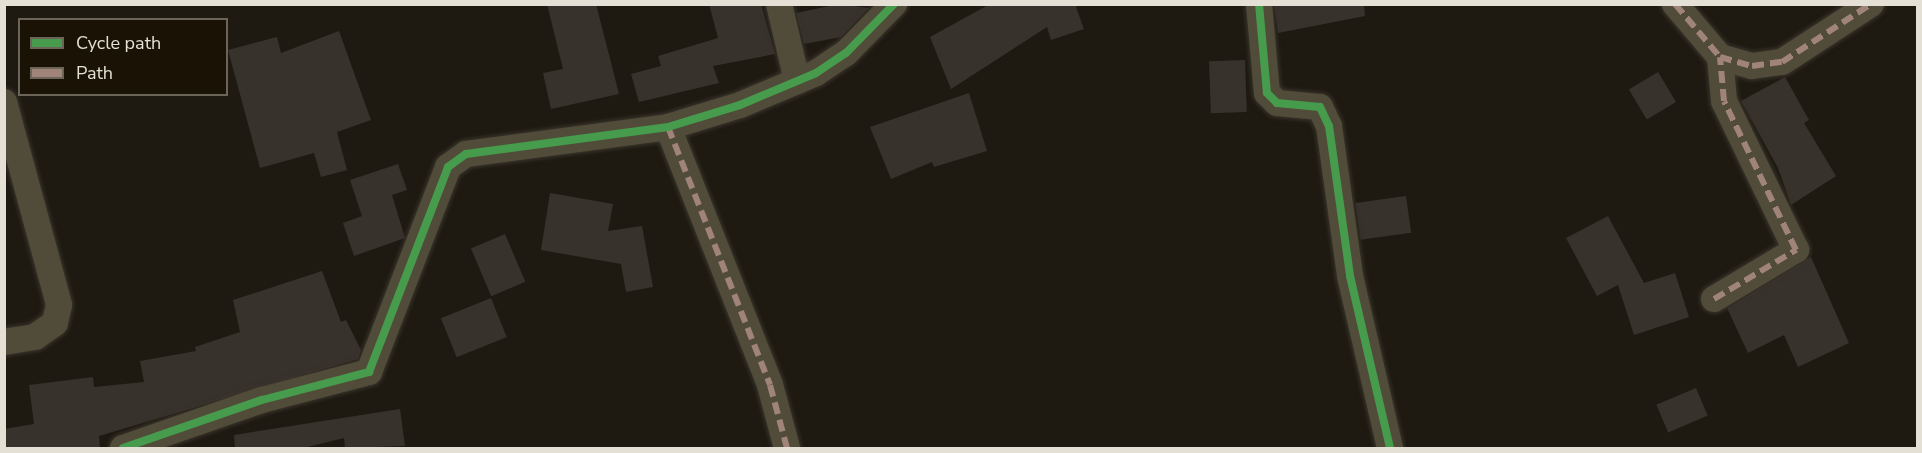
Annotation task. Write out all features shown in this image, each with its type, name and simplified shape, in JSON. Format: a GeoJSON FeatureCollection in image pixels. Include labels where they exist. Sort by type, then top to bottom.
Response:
{"type":"FeatureCollection","features":[{"type":"Feature","properties":{"kind":"street"},"geometry":{"type":"LineString","coordinates":[[779,4],[797,81]]}},
{"type":"Feature","properties":{"kind":"street"},"geometry":{"type":"LineString","coordinates":[[123,448],[262,400],[369,372],[448,167],[466,154],[668,127],[797,81],[846,53],[894,4]]}},
{"type":"Feature","properties":{"kind":"street"},"geometry":{"type":"LineString","coordinates":[[1259,4],[1267,93],[1277,103],[1320,107],[1329,126],[1350,276],[1390,448]]}},
{"type":"Feature","properties":{"kind":"street"},"geometry":{"type":"LineString","coordinates":[[1675,4],[1720,57],[1752,66],[1782,62],[1871,4]]}},
{"type":"Feature","properties":{"kind":"street"},"geometry":{"type":"LineString","coordinates":[[1714,299],[1797,250],[1724,101],[1720,57]]}},
{"type":"Feature","properties":{"kind":"street"},"geometry":{"type":"LineString","coordinates":[[4,102],[59,304],[55,323],[35,337],[4,342]]}},
{"type":"Feature","properties":{"kind":"street"},"geometry":{"type":"LineString","coordinates":[[668,127],[770,385],[787,448]]}},
{"type":"Feature","properties":{"kind":"building"},"geometry":{"type":"Polygon","coordinates":[[[547,4],[596,4],[619,94],[551,109],[543,73],[563,69],[547,4]]]}},
{"type":"Feature","properties":{"kind":"building"},"geometry":{"type":"Polygon","coordinates":[[[709,4],[761,4],[775,54],[713,66],[719,83],[639,102],[631,74],[661,66],[658,56],[718,38],[709,4]]]}},
{"type":"Feature","properties":{"kind":"building"},"geometry":{"type":"Polygon","coordinates":[[[839,4],[869,8],[841,37],[804,44],[796,13],[839,4]]]}},
{"type":"Feature","properties":{"kind":"building"},"geometry":{"type":"Polygon","coordinates":[[[990,4],[1081,4],[1076,7],[1084,29],[1051,40],[1047,27],[951,89],[930,37],[990,4]]]}},
{"type":"Feature","properties":{"kind":"building"},"geometry":{"type":"Polygon","coordinates":[[[1274,4],[1364,4],[1365,16],[1278,33],[1274,4]]]}},
{"type":"Feature","properties":{"kind":"building"},"geometry":{"type":"Polygon","coordinates":[[[339,31],[371,120],[337,132],[347,170],[321,177],[314,153],[260,168],[228,50],[277,37],[281,53],[339,31]]]}},
{"type":"Feature","properties":{"kind":"building"},"geometry":{"type":"Polygon","coordinates":[[[1245,60],[1247,112],[1211,113],[1209,61],[1245,60]]]}},
{"type":"Feature","properties":{"kind":"building"},"geometry":{"type":"Polygon","coordinates":[[[1658,72],[1676,102],[1647,120],[1629,90],[1658,72]]]}},
{"type":"Feature","properties":{"kind":"building"},"geometry":{"type":"Polygon","coordinates":[[[1785,77],[1809,120],[1804,123],[1836,176],[1791,205],[1778,168],[1741,101],[1785,77]]]}},
{"type":"Feature","properties":{"kind":"building"},"geometry":{"type":"Polygon","coordinates":[[[969,93],[987,151],[934,167],[932,162],[891,179],[870,127],[969,93]]]}},
{"type":"Feature","properties":{"kind":"building"},"geometry":{"type":"Polygon","coordinates":[[[398,164],[407,190],[392,195],[405,238],[354,256],[343,223],[362,216],[350,180],[398,164]]]}},
{"type":"Feature","properties":{"kind":"building"},"geometry":{"type":"Polygon","coordinates":[[[550,193],[613,204],[608,231],[642,226],[653,287],[626,292],[621,264],[541,250],[550,193]]]}},
{"type":"Feature","properties":{"kind":"building"},"geometry":{"type":"Polygon","coordinates":[[[1406,196],[1411,233],[1361,240],[1355,203],[1406,196]]]}},
{"type":"Feature","properties":{"kind":"building"},"geometry":{"type":"Polygon","coordinates":[[[1608,216],[1644,283],[1675,273],[1689,317],[1634,335],[1618,285],[1597,296],[1566,238],[1608,216]]]}},
{"type":"Feature","properties":{"kind":"building"},"geometry":{"type":"Polygon","coordinates":[[[505,234],[525,282],[491,296],[471,248],[505,234]]]}},
{"type":"Feature","properties":{"kind":"building"},"geometry":{"type":"Polygon","coordinates":[[[1811,257],[1849,343],[1798,367],[1784,335],[1748,353],[1727,308],[1811,257]]]}},
{"type":"Feature","properties":{"kind":"building"},"geometry":{"type":"Polygon","coordinates":[[[322,271],[341,322],[346,320],[361,350],[358,359],[99,436],[100,448],[4,448],[4,429],[34,424],[29,385],[93,377],[94,387],[144,382],[140,361],[196,351],[195,347],[240,332],[233,300],[322,271]]]}},
{"type":"Feature","properties":{"kind":"building"},"geometry":{"type":"Polygon","coordinates":[[[491,298],[507,337],[457,357],[441,318],[491,298]]]}},
{"type":"Feature","properties":{"kind":"building"},"geometry":{"type":"Polygon","coordinates":[[[1696,388],[1708,416],[1668,432],[1656,405],[1696,388]]]}},
{"type":"Feature","properties":{"kind":"building"},"geometry":{"type":"Polygon","coordinates":[[[400,409],[405,446],[345,448],[344,438],[303,448],[235,448],[234,435],[400,409]]]}},
{"type":"Feature","properties":{"kind":"marked path"},"geometry":{"type":"LineString","coordinates":[[1675,4],[1720,57],[1752,66],[1782,62],[1871,4]]}},
{"type":"Feature","properties":{"kind":"marked path"},"geometry":{"type":"LineString","coordinates":[[1714,299],[1796,250],[1724,101],[1720,57]]}},
{"type":"Feature","properties":{"kind":"marked path"},"geometry":{"type":"LineString","coordinates":[[668,127],[770,385],[787,448]]}},
{"type":"Feature","properties":{"kind":"cycle path"},"geometry":{"type":"LineString","coordinates":[[123,448],[262,400],[369,372],[448,167],[466,154],[668,127],[740,105],[816,73],[846,53],[894,4]]}},
{"type":"Feature","properties":{"kind":"cycle path"},"geometry":{"type":"LineString","coordinates":[[1259,4],[1267,93],[1277,103],[1320,107],[1329,126],[1350,276],[1390,448]]}}]}
